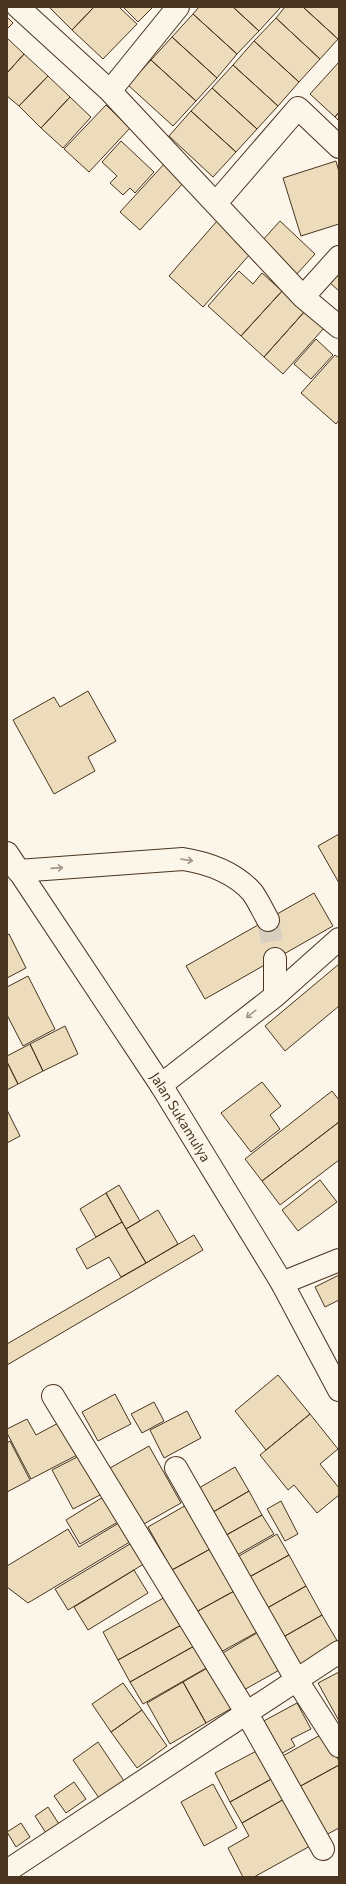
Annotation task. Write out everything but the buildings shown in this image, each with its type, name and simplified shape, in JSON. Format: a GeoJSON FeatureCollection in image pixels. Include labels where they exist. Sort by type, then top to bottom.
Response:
{"type":"FeatureCollection","features":[{"type":"Feature","properties":{"kind":"street"},"geometry":{"type":"LineString","coordinates":[[18,7],[110,90],[303,297],[339,327]]}},
{"type":"Feature","properties":{"kind":"street"},"geometry":{"type":"LineString","coordinates":[[110,90],[178,7]]}},
{"type":"Feature","properties":{"kind":"street"},"geometry":{"type":"LineString","coordinates":[[216,203],[298,108],[339,147]]}},
{"type":"Feature","properties":{"kind":"street"},"geometry":{"type":"LineString","coordinates":[[303,297],[339,257]]}},
{"type":"Feature","properties":{"kind":"street","name":"Jalan Sukamulya"},"geometry":{"type":"LineString","coordinates":[[7,853],[161,1086],[282,1283],[339,1390]]}},
{"type":"Feature","properties":{"kind":"street"},"geometry":{"type":"LineString","coordinates":[[18,871],[182,859],[205,863],[230,874],[252,892],[268,920]]}},
{"type":"Feature","properties":{"kind":"street"},"geometry":{"type":"LineString","coordinates":[[161,1086],[275,996],[339,939]]}},
{"type":"Feature","properties":{"kind":"street"},"geometry":{"type":"LineString","coordinates":[[275,959],[275,996]]}},
{"type":"Feature","properties":{"kind":"street"},"geometry":{"type":"LineString","coordinates":[[282,1283],[339,1260]]}},
{"type":"Feature","properties":{"kind":"street"},"geometry":{"type":"LineString","coordinates":[[52,1396],[246,1712],[323,1849]]}},
{"type":"Feature","properties":{"kind":"street"},"geometry":{"type":"LineString","coordinates":[[176,1468],[296,1679],[339,1746]]}},
{"type":"Feature","properties":{"kind":"street"},"geometry":{"type":"LineString","coordinates":[[7,1871],[339,1652]]}},
{"type":"Feature","properties":{"kind":"tunnel"},"geometry":{"type":"LineString","coordinates":[[268,920],[275,959]]}}]}
